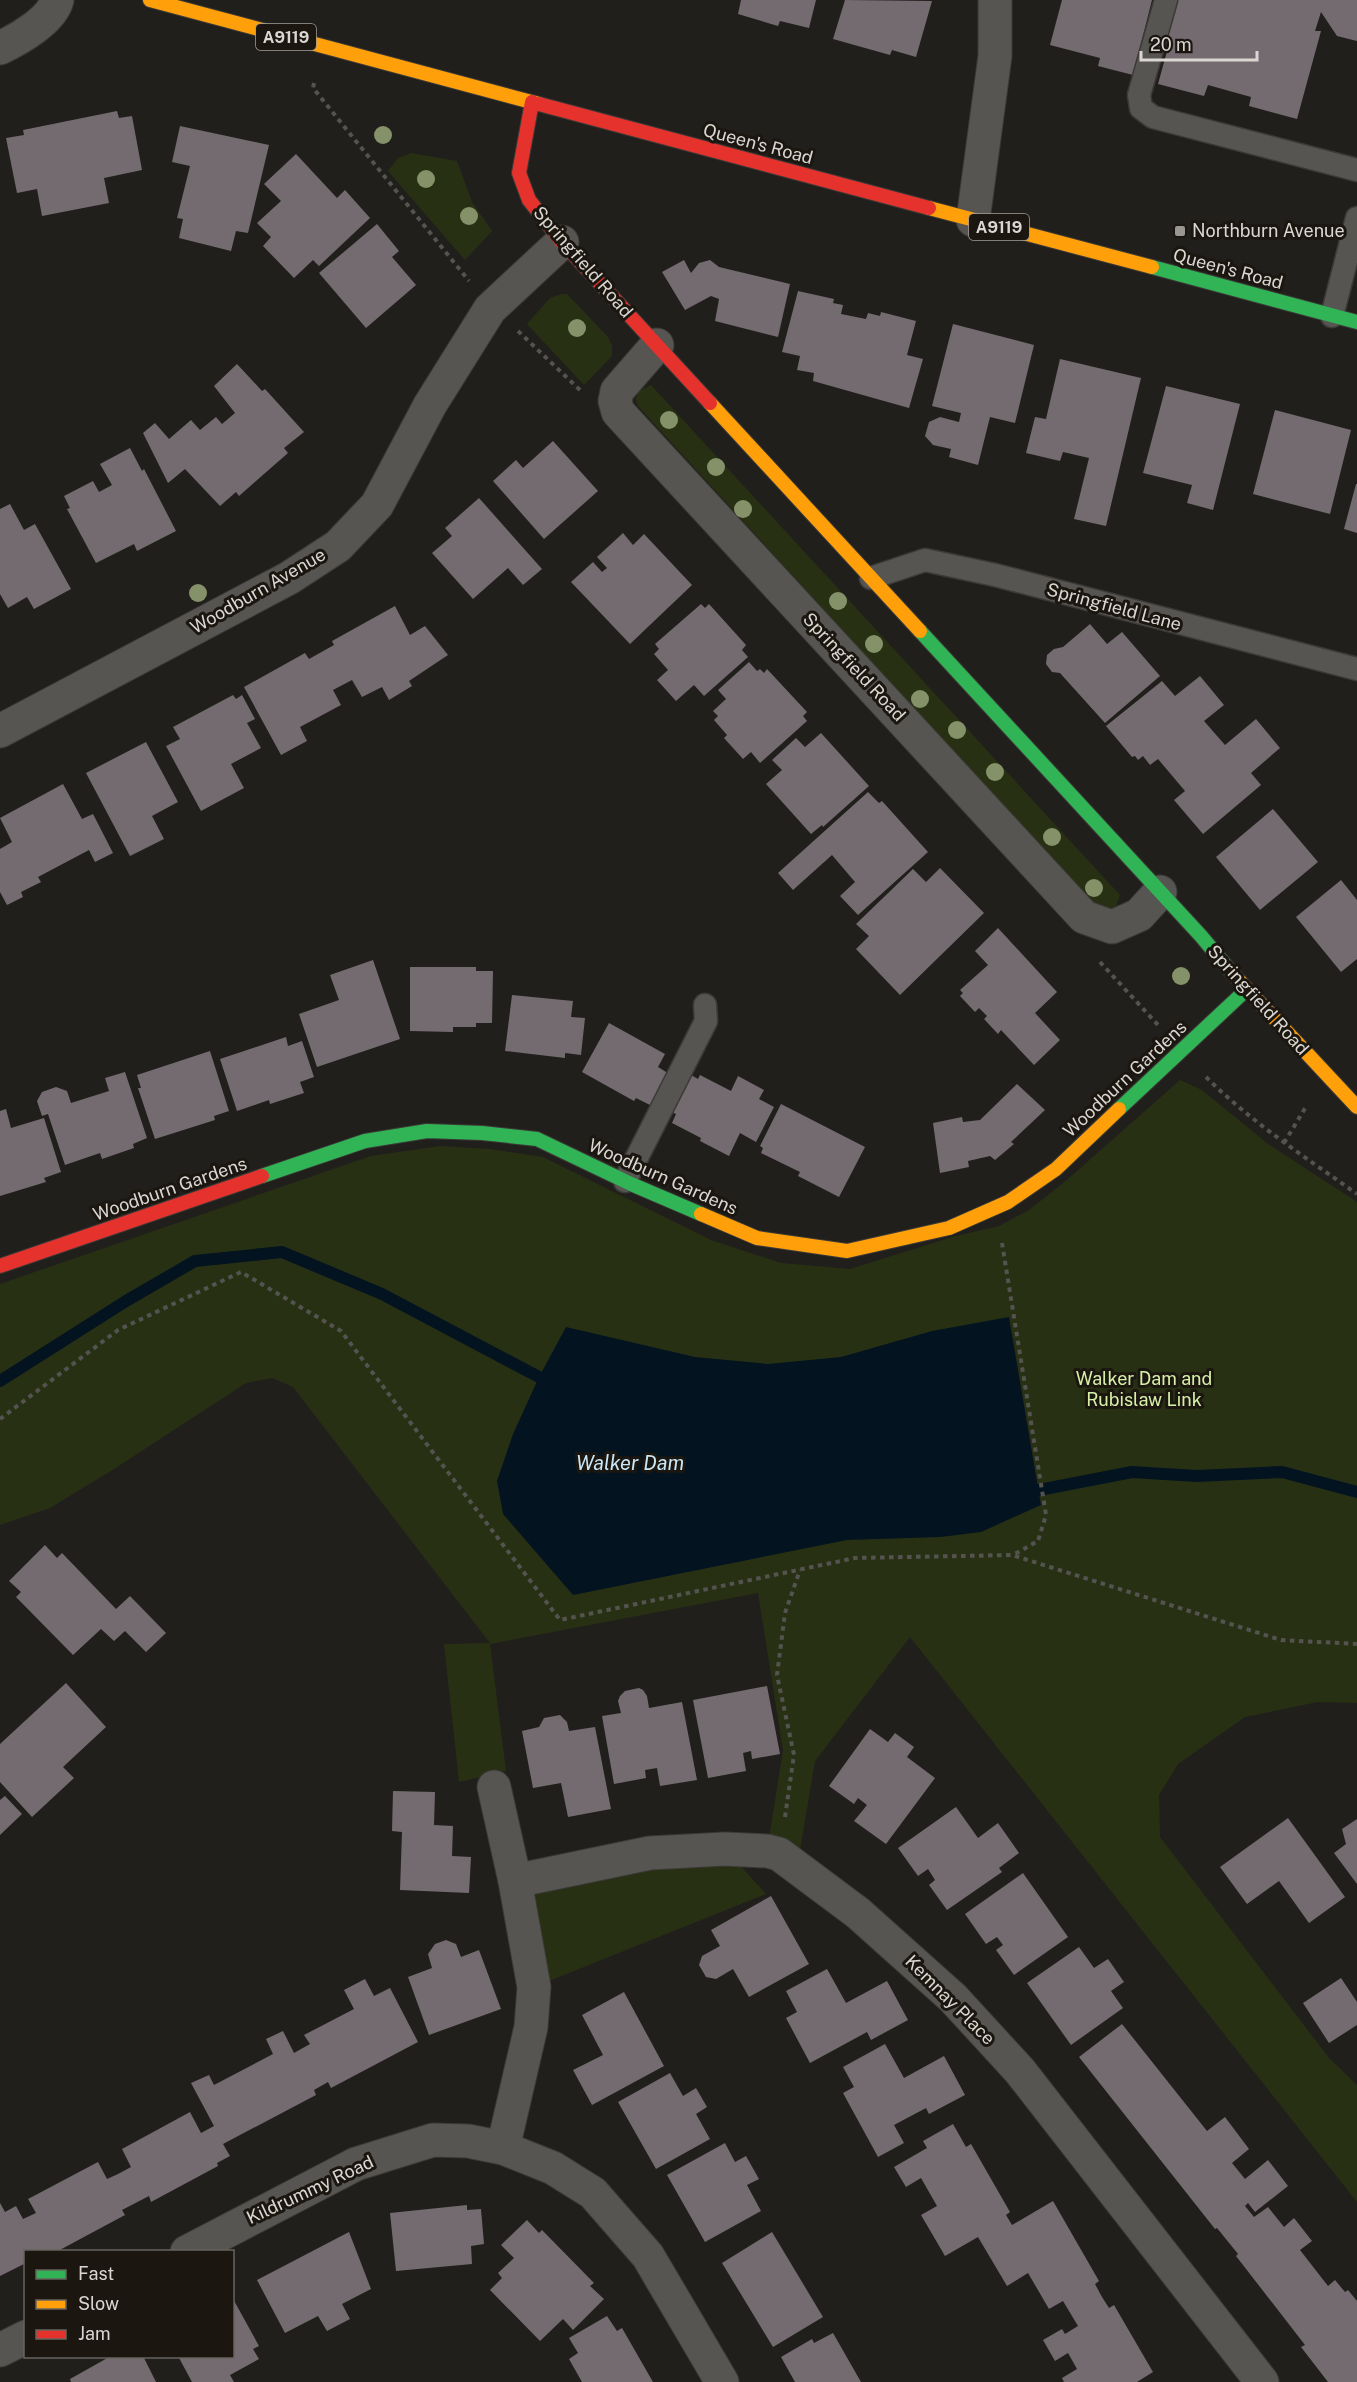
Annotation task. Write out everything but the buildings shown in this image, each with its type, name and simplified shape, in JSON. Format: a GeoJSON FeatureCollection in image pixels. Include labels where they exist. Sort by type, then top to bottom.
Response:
{"type":"FeatureCollection","features":[{"type":"Feature","properties":{"kind":"street"},"geometry":{"type":"LineString","coordinates":[[0,48],[20,39],[55,10],[57,0]]}},
{"type":"Feature","properties":{"kind":"street","name":"Queen's Road"},"geometry":{"type":"LineString","coordinates":[[150,0],[1357,322]]}},
{"type":"Feature","properties":{"kind":"street"},"geometry":{"type":"LineString","coordinates":[[973,220],[995,56],[995,0]]}},
{"type":"Feature","properties":{"kind":"street","name":"Springfield Road"},"geometry":{"type":"LineString","coordinates":[[531,102],[519,173],[529,201],[562,242],[1201,936],[1246,990],[1357,1107]]}},
{"type":"Feature","properties":{"kind":"street","name":"Woodburn Avenue"},"geometry":{"type":"LineString","coordinates":[[0,731],[289,578],[338,546],[377,505],[430,405],[490,309],[562,242]]}},
{"type":"Feature","properties":{"kind":"street"},"geometry":{"type":"LineString","coordinates":[[615,401],[617,391],[657,345]]}},
{"type":"Feature","properties":{"kind":"street","name":"Springfield Road"},"geometry":{"type":"LineString","coordinates":[[615,401],[618,412],[1084,917],[1112,927],[1139,915],[1160,892]]}},
{"type":"Feature","properties":{"kind":"street","name":"Woodburn Gardens"},"geometry":{"type":"LineString","coordinates":[[0,1266],[365,1141],[427,1131],[482,1133],[537,1139],[625,1181],[757,1238],[847,1251],[949,1228],[1008,1202],[1056,1169],[1246,990]]}},
{"type":"Feature","properties":{"kind":"street"},"geometry":{"type":"LineString","coordinates":[[494,1787],[515,1881],[534,1987],[531,2027],[503,2148]]}},
{"type":"Feature","properties":{"kind":"street"},"geometry":{"type":"LineString","coordinates":[[515,1881],[650,1853],[725,1849],[779,1854]]}},
{"type":"Feature","properties":{"kind":"street","name":"Kemnay Place"},"geometry":{"type":"LineString","coordinates":[[779,1854],[858,1913],[960,2006],[1020,2071],[1262,2382]]}},
{"type":"Feature","properties":{"kind":"street","name":"Kildrummy Road"},"geometry":{"type":"LineString","coordinates":[[191,2250],[356,2164],[433,2140],[468,2141],[503,2148],[553,2168],[593,2193],[648,2256],[722,2382]]}},
{"type":"Feature","properties":{"kind":"street"},"geometry":{"type":"LineString","coordinates":[[0,2350],[24,2338]]}},
{"type":"Feature","properties":{"kind":"lane"},"geometry":{"type":"LineString","coordinates":[[1166,0],[1139,95],[1141,108],[1153,117],[1357,170]]}},
{"type":"Feature","properties":{"kind":"lane"},"geometry":{"type":"LineString","coordinates":[[1332,316],[1357,218]]}},
{"type":"Feature","properties":{"kind":"lane","name":"Springfield Lane"},"geometry":{"type":"LineString","coordinates":[[871,578],[925,560],[995,575],[1357,669]]}},
{"type":"Feature","properties":{"kind":"lane"},"geometry":{"type":"LineString","coordinates":[[625,1181],[706,1021],[705,1005]]}},
{"type":"Feature","properties":{"kind":"path"},"geometry":{"type":"LineString","coordinates":[[323,46],[313,88],[490,309],[511,324],[592,402],[615,401]]}},
{"type":"Feature","properties":{"kind":"path"},"geometry":{"type":"LineString","coordinates":[[1001,1237],[1046,1515],[1038,1541],[1012,1555]]}},
{"type":"Feature","properties":{"kind":"path"},"geometry":{"type":"LineString","coordinates":[[0,1419],[118,1330],[241,1272],[341,1331],[560,1620],[855,1558],[1012,1555],[1281,1640],[1357,1644]]}},
{"type":"Feature","properties":{"kind":"path"},"geometry":{"type":"LineString","coordinates":[[779,1854],[794,1755],[777,1675],[786,1613],[800,1570]]}},
{"type":"Feature","properties":{"kind":"green space"},"geometry":{"type":"Polygon","coordinates":[[[411,153],[457,161],[472,202],[492,231],[465,260],[388,171],[398,158],[411,153]]]}},
{"type":"Feature","properties":{"kind":"green space"},"geometry":{"type":"Polygon","coordinates":[[[567,294],[608,337],[612,346],[612,356],[584,385],[527,324],[550,298],[567,294]]]}},
{"type":"Feature","properties":{"kind":"green space"},"geometry":{"type":"Polygon","coordinates":[[[651,385],[1120,895],[1115,910],[1107,912],[1097,908],[637,405],[636,398],[639,391],[651,385]]]}},
{"type":"Feature","properties":{"kind":"green space","name":"Walker Dam and Rubislaw Link"},"geometry":{"type":"Polygon","coordinates":[[[1180,1080],[1202,1090],[1268,1144],[1357,1202],[1357,1703],[1318,1702],[1245,1717],[1178,1764],[1159,1795],[1160,1837],[1329,2058],[1357,2085],[1357,2202],[910,1637],[815,1761],[797,1868],[767,1851],[783,1750],[758,1593],[490,1644],[506,1771],[459,1782],[444,1644],[490,1643],[293,1387],[272,1378],[246,1383],[50,1508],[0,1525],[0,1284],[371,1156],[440,1146],[489,1149],[543,1157],[711,1240],[781,1263],[850,1269],[952,1237],[999,1226],[1029,1210],[1068,1179],[1180,1080]]]}},
{"type":"Feature","properties":{"kind":"green space"},"geometry":{"type":"Polygon","coordinates":[[[725,1849],[766,1894],[534,1987],[515,1881],[725,1849]]]}},
{"type":"Feature","properties":{"kind":"water","name":"Walker Dam"},"geometry":{"type":"Polygon","coordinates":[[[1009,1317],[1041,1505],[981,1532],[941,1537],[847,1540],[573,1595],[503,1514],[497,1481],[513,1434],[539,1377],[566,1327],[695,1357],[768,1364],[841,1357],[932,1331],[1009,1317]]]}},
{"type":"Feature","properties":{"kind":"waterway"},"geometry":{"type":"LineString","coordinates":[[0,1381],[126,1301],[195,1261],[282,1252],[382,1294],[539,1377]]}},
{"type":"Feature","properties":{"kind":"waterway"},"geometry":{"type":"LineString","coordinates":[[1039,1490],[1132,1472],[1197,1476],[1282,1472],[1357,1492]]}},
{"type":"Feature","properties":{"kind":"traffic: fast"},"geometry":{"type":"LineString","coordinates":[[1152,267],[1357,322]]}},
{"type":"Feature","properties":{"kind":"traffic: fast"},"geometry":{"type":"LineString","coordinates":[[920,631],[1201,936],[1232,973]]}},
{"type":"Feature","properties":{"kind":"traffic: fast"},"geometry":{"type":"LineString","coordinates":[[1119,1109],[1246,990]]}},
{"type":"Feature","properties":{"kind":"traffic: fast"},"geometry":{"type":"LineString","coordinates":[[262,1176],[365,1141],[427,1131],[482,1133],[537,1139],[631,1184],[701,1214]]}},
{"type":"Feature","properties":{"kind":"traffic: slow"},"geometry":{"type":"LineString","coordinates":[[150,0],[539,104]]}},
{"type":"Feature","properties":{"kind":"traffic: slow"},"geometry":{"type":"LineString","coordinates":[[929,208],[1152,267]]}},
{"type":"Feature","properties":{"kind":"traffic: slow"},"geometry":{"type":"LineString","coordinates":[[710,403],[920,631]]}},
{"type":"Feature","properties":{"kind":"traffic: slow"},"geometry":{"type":"LineString","coordinates":[[1232,973],[1357,1107]]}},
{"type":"Feature","properties":{"kind":"traffic: slow"},"geometry":{"type":"LineString","coordinates":[[701,1214],[757,1238],[847,1251],[949,1228],[1008,1202],[1056,1169],[1119,1109]]}},
{"type":"Feature","properties":{"kind":"traffic: jam"},"geometry":{"type":"LineString","coordinates":[[532,102],[519,173],[529,200],[562,242],[710,403]]}},
{"type":"Feature","properties":{"kind":"traffic: jam"},"geometry":{"type":"LineString","coordinates":[[539,104],[929,208]]}},
{"type":"Feature","properties":{"kind":"traffic: jam"},"geometry":{"type":"LineString","coordinates":[[0,1266],[262,1176]]}},
{"type":"Feature","properties":{"kind":"place","name":"Northburn Avenue"},"geometry":{"type":"Point","coordinates":[1180,231]}}]}
